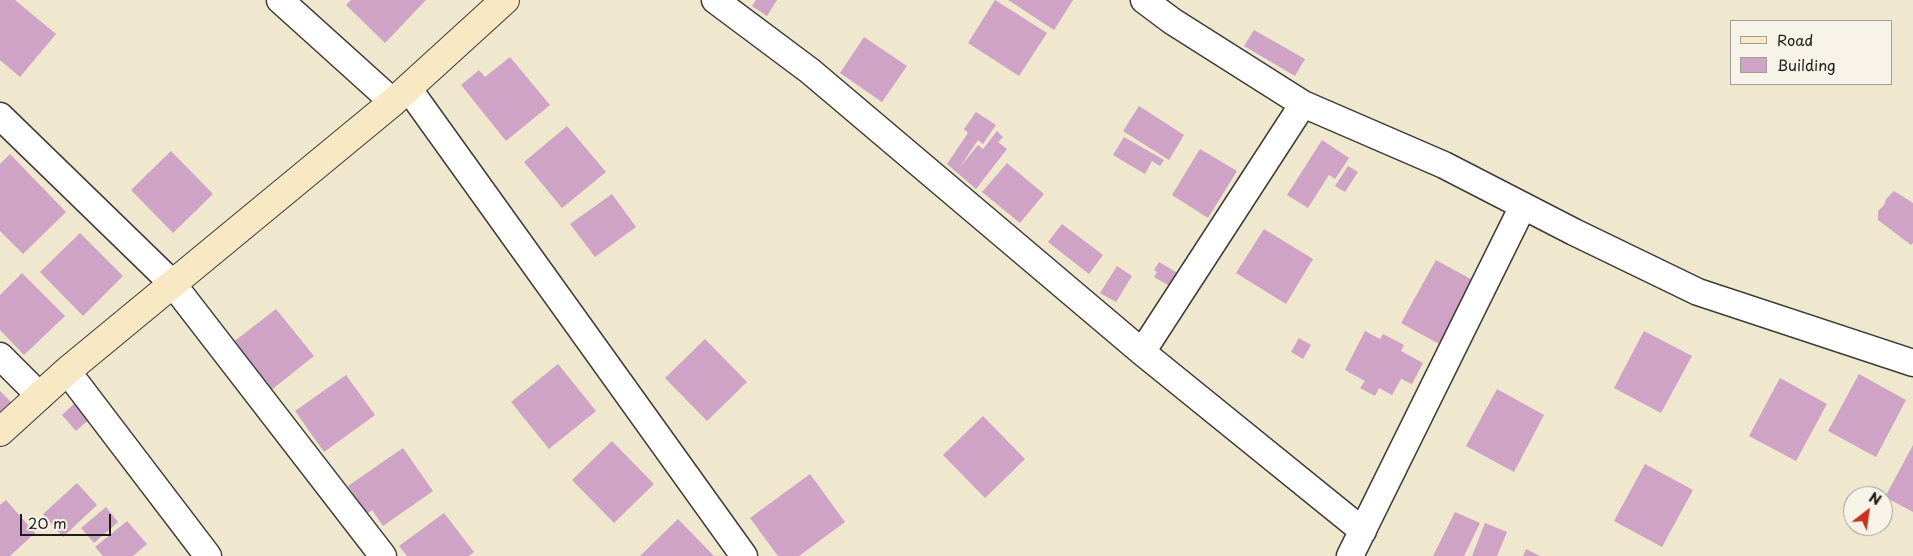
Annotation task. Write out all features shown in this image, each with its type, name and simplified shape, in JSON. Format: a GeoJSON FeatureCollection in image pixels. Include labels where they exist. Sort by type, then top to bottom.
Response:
{"type":"FeatureCollection","features":[{"type":"Feature","properties":{"kind":"street"},"geometry":{"type":"LineString","coordinates":[[280,0],[401,95],[744,556]]}},
{"type":"Feature","properties":{"kind":"street"},"geometry":{"type":"LineString","coordinates":[[0,432],[172,283],[401,95],[505,0]]}},
{"type":"Feature","properties":{"kind":"street"},"geometry":{"type":"LineString","coordinates":[[715,0],[810,71],[1142,352],[1363,531]]}},
{"type":"Feature","properties":{"kind":"street"},"geometry":{"type":"LineString","coordinates":[[1144,0],[1172,21],[1303,104],[1444,165],[1698,292],[1913,363]]}},
{"type":"Feature","properties":{"kind":"street"},"geometry":{"type":"LineString","coordinates":[[1142,352],[1303,104]]}},
{"type":"Feature","properties":{"kind":"street"},"geometry":{"type":"LineString","coordinates":[[0,116],[172,283],[382,556]]}},
{"type":"Feature","properties":{"kind":"street"},"geometry":{"type":"LineString","coordinates":[[1350,556],[1523,206]]}},
{"type":"Feature","properties":{"kind":"street"},"geometry":{"type":"LineString","coordinates":[[0,356],[40,396]]}},
{"type":"Feature","properties":{"kind":"street"},"geometry":{"type":"LineString","coordinates":[[67,372],[208,556]]}},
{"type":"Feature","properties":{"kind":"building"},"geometry":{"type":"Polygon","coordinates":[[[0,0],[15,0],[56,34],[20,77],[0,60],[0,0]]]}},
{"type":"Feature","properties":{"kind":"building"},"geometry":{"type":"Polygon","coordinates":[[[351,0],[426,0],[385,43],[346,5],[351,0]]]}},
{"type":"Feature","properties":{"kind":"building"},"geometry":{"type":"Polygon","coordinates":[[[756,0],[777,0],[767,16],[752,6],[756,0]]]}},
{"type":"Feature","properties":{"kind":"building"},"geometry":{"type":"Polygon","coordinates":[[[995,0],[1047,33],[1019,76],[968,43],[995,0]]]}},
{"type":"Feature","properties":{"kind":"building"},"geometry":{"type":"Polygon","coordinates":[[[1008,0],[1073,0],[1054,30],[1008,0]]]}},
{"type":"Feature","properties":{"kind":"building"},"geometry":{"type":"Polygon","coordinates":[[[1254,30],[1305,59],[1295,76],[1244,46],[1254,30]]]}},
{"type":"Feature","properties":{"kind":"building"},"geometry":{"type":"Polygon","coordinates":[[[864,37],[907,66],[882,102],[840,73],[864,37]]]}},
{"type":"Feature","properties":{"kind":"building"},"geometry":{"type":"Polygon","coordinates":[[[510,57],[550,105],[506,141],[461,85],[479,70],[485,77],[510,57]]]}},
{"type":"Feature","properties":{"kind":"building"},"geometry":{"type":"Polygon","coordinates":[[[1139,106],[1184,135],[1169,160],[1123,131],[1139,106]]]}},
{"type":"Feature","properties":{"kind":"building"},"geometry":{"type":"Polygon","coordinates":[[[976,112],[996,125],[983,144],[978,140],[960,167],[978,145],[983,149],[997,131],[1003,137],[998,142],[1007,149],[976,189],[947,164],[968,133],[964,129],[976,112]]]}},
{"type":"Feature","properties":{"kind":"building"},"geometry":{"type":"Polygon","coordinates":[[[567,126],[606,172],[562,208],[524,162],[567,126]]]}},
{"type":"Feature","properties":{"kind":"building"},"geometry":{"type":"Polygon","coordinates":[[[1124,137],[1164,160],[1160,166],[1152,161],[1145,174],[1113,155],[1124,137]]]}},
{"type":"Feature","properties":{"kind":"building"},"geometry":{"type":"Polygon","coordinates":[[[1322,140],[1349,158],[1335,179],[1329,175],[1308,208],[1287,195],[1322,140]]]}},
{"type":"Feature","properties":{"kind":"building"},"geometry":{"type":"Polygon","coordinates":[[[1200,149],[1237,171],[1208,218],[1172,195],[1200,149]]]}},
{"type":"Feature","properties":{"kind":"building"},"geometry":{"type":"Polygon","coordinates":[[[171,151],[213,194],[173,233],[131,190],[171,151]]]}},
{"type":"Feature","properties":{"kind":"building"},"geometry":{"type":"Polygon","coordinates":[[[10,154],[66,212],[23,254],[0,231],[0,164],[10,154]]]}},
{"type":"Feature","properties":{"kind":"building"},"geometry":{"type":"Polygon","coordinates":[[[1007,163],[1044,194],[1020,223],[982,192],[1007,163]]]}},
{"type":"Feature","properties":{"kind":"building"},"geometry":{"type":"Polygon","coordinates":[[[1348,166],[1358,172],[1345,192],[1335,186],[1348,166]]]}},
{"type":"Feature","properties":{"kind":"building"},"geometry":{"type":"Polygon","coordinates":[[[1894,191],[1913,203],[1913,243],[1911,245],[1878,220],[1878,211],[1894,191]]]}},
{"type":"Feature","properties":{"kind":"building"},"geometry":{"type":"Polygon","coordinates":[[[612,194],[636,227],[595,257],[570,224],[612,194]]]}},
{"type":"Feature","properties":{"kind":"building"},"geometry":{"type":"Polygon","coordinates":[[[1062,224],[1103,255],[1089,274],[1048,242],[1062,224]]]}},
{"type":"Feature","properties":{"kind":"building"},"geometry":{"type":"Polygon","coordinates":[[[1264,229],[1313,259],[1286,304],[1236,273],[1264,229]]]}},
{"type":"Feature","properties":{"kind":"building"},"geometry":{"type":"Polygon","coordinates":[[[80,233],[123,276],[83,316],[40,272],[80,233]]]}},
{"type":"Feature","properties":{"kind":"building"},"geometry":{"type":"Polygon","coordinates":[[[1436,260],[1476,282],[1441,345],[1401,323],[1436,260]]]}},
{"type":"Feature","properties":{"kind":"building"},"geometry":{"type":"Polygon","coordinates":[[[1159,262],[1181,275],[1173,288],[1154,277],[1157,272],[1154,270],[1159,262]]]}},
{"type":"Feature","properties":{"kind":"building"},"geometry":{"type":"Polygon","coordinates":[[[1117,266],[1132,276],[1116,302],[1100,293],[1117,266]]]}},
{"type":"Feature","properties":{"kind":"building"},"geometry":{"type":"Polygon","coordinates":[[[22,273],[65,316],[24,355],[0,330],[0,295],[22,273]]]}},
{"type":"Feature","properties":{"kind":"building"},"geometry":{"type":"Polygon","coordinates":[[[276,309],[314,356],[270,391],[232,343],[276,309]]]}},
{"type":"Feature","properties":{"kind":"building"},"geometry":{"type":"Polygon","coordinates":[[[1365,331],[1380,339],[1383,334],[1404,345],[1401,351],[1423,363],[1412,384],[1401,379],[1392,395],[1379,388],[1375,396],[1360,388],[1365,381],[1345,370],[1365,331]]]}},
{"type":"Feature","properties":{"kind":"building"},"geometry":{"type":"Polygon","coordinates":[[[1644,331],[1692,356],[1661,413],[1614,388],[1644,331]]]}},
{"type":"Feature","properties":{"kind":"building"},"geometry":{"type":"Polygon","coordinates":[[[1299,338],[1311,345],[1303,359],[1291,352],[1299,338]]]}},
{"type":"Feature","properties":{"kind":"building"},"geometry":{"type":"Polygon","coordinates":[[[705,339],[747,382],[707,421],[665,378],[705,339]]]}},
{"type":"Feature","properties":{"kind":"building"},"geometry":{"type":"Polygon","coordinates":[[[558,364],[596,411],[549,449],[511,402],[558,364]]]}},
{"type":"Feature","properties":{"kind":"building"},"geometry":{"type":"Polygon","coordinates":[[[1859,374],[1906,400],[1876,457],[1828,431],[1859,374]]]}},
{"type":"Feature","properties":{"kind":"building"},"geometry":{"type":"Polygon","coordinates":[[[346,375],[375,415],[324,452],[295,411],[346,375]]]}},
{"type":"Feature","properties":{"kind":"building"},"geometry":{"type":"Polygon","coordinates":[[[1780,378],[1827,404],[1796,461],[1749,436],[1780,378]]]}},
{"type":"Feature","properties":{"kind":"building"},"geometry":{"type":"Polygon","coordinates":[[[1497,389],[1544,415],[1514,472],[1466,446],[1497,389]]]}},
{"type":"Feature","properties":{"kind":"building"},"geometry":{"type":"Polygon","coordinates":[[[0,391],[12,403],[0,415],[0,391]]]}},
{"type":"Feature","properties":{"kind":"building"},"geometry":{"type":"Polygon","coordinates":[[[76,402],[91,418],[76,431],[62,415],[76,402]]]}},
{"type":"Feature","properties":{"kind":"building"},"geometry":{"type":"Polygon","coordinates":[[[983,416],[1025,459],[985,498],[943,455],[983,416]]]}},
{"type":"Feature","properties":{"kind":"building"},"geometry":{"type":"Polygon","coordinates":[[[612,441],[654,484],[614,523],[572,480],[612,441]]]}},
{"type":"Feature","properties":{"kind":"building"},"geometry":{"type":"Polygon","coordinates":[[[1913,445],[1913,512],[1893,501],[1893,486],[1891,486],[1913,445]]]}},
{"type":"Feature","properties":{"kind":"building"},"geometry":{"type":"Polygon","coordinates":[[[403,448],[433,491],[383,526],[372,510],[367,514],[348,486],[403,448]]]}},
{"type":"Feature","properties":{"kind":"building"},"geometry":{"type":"Polygon","coordinates":[[[1645,464],[1693,490],[1662,547],[1614,521],[1645,464]]]}},
{"type":"Feature","properties":{"kind":"building"},"geometry":{"type":"Polygon","coordinates":[[[810,474],[845,522],[799,556],[778,556],[750,518],[810,474]]]}},
{"type":"Feature","properties":{"kind":"building"},"geometry":{"type":"Polygon","coordinates":[[[77,483],[97,505],[63,537],[43,514],[77,483]]]}},
{"type":"Feature","properties":{"kind":"building"},"geometry":{"type":"Polygon","coordinates":[[[6,500],[35,533],[10,556],[0,556],[0,505],[6,500]]]}},
{"type":"Feature","properties":{"kind":"building"},"geometry":{"type":"Polygon","coordinates":[[[106,507],[118,522],[94,543],[81,528],[106,507]]]}},
{"type":"Feature","properties":{"kind":"building"},"geometry":{"type":"Polygon","coordinates":[[[1455,512],[1480,523],[1464,556],[1433,556],[1455,512]]]}},
{"type":"Feature","properties":{"kind":"building"},"geometry":{"type":"Polygon","coordinates":[[[444,513],[474,552],[469,556],[407,556],[399,546],[444,513]]]}},
{"type":"Feature","properties":{"kind":"building"},"geometry":{"type":"Polygon","coordinates":[[[678,519],[714,556],[640,556],[678,519]]]}},
{"type":"Feature","properties":{"kind":"building"},"geometry":{"type":"Polygon","coordinates":[[[127,521],[147,544],[133,556],[103,556],[95,547],[127,521]]]}},
{"type":"Feature","properties":{"kind":"building"},"geometry":{"type":"Polygon","coordinates":[[[1485,523],[1507,532],[1497,556],[1472,556],[1485,523]]]}},
{"type":"Feature","properties":{"kind":"building"},"geometry":{"type":"Polygon","coordinates":[[[1526,549],[1540,556],[1523,556],[1526,549]]]}}]}
